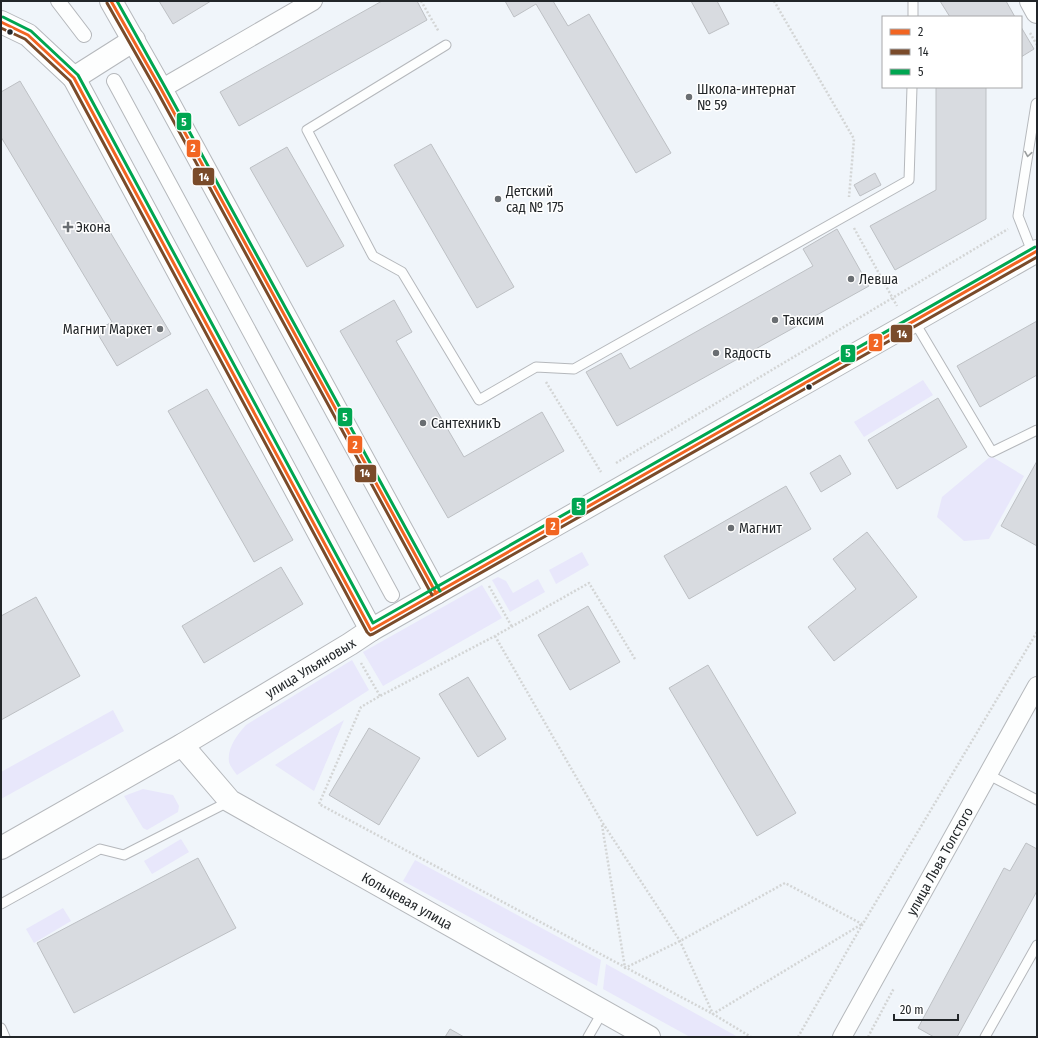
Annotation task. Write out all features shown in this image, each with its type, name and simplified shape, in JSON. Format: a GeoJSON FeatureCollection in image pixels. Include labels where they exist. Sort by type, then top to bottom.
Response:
{"type":"FeatureCollection","features":[{"type":"Feature","properties":{"kind":"main road"},"geometry":{"type":"LineString","coordinates":[[111,1],[161,89],[436,593]]}},
{"type":"Feature","properties":{"kind":"main road"},"geometry":{"type":"LineString","coordinates":[[1031,1],[1037,12]]}},
{"type":"Feature","properties":{"kind":"main road"},"geometry":{"type":"LineString","coordinates":[[1,22],[28,35],[74,78],[371,630]]}},
{"type":"Feature","properties":{"kind":"main road"},"geometry":{"type":"LineString","coordinates":[[74,78],[134,40]]}},
{"type":"Feature","properties":{"kind":"main road","name":"улица Ульяновых"},"geometry":{"type":"LineString","coordinates":[[1,848],[182,745],[371,630],[911,323],[1036,254]]}},
{"type":"Feature","properties":{"kind":"main road","name":"Кольцевая улица"},"geometry":{"type":"LineString","coordinates":[[182,745],[230,801],[650,1037]]}},
{"type":"Feature","properties":{"kind":"street"},"geometry":{"type":"LineString","coordinates":[[58,1],[84,35]]}},
{"type":"Feature","properties":{"kind":"street"},"geometry":{"type":"LineString","coordinates":[[161,89],[313,1]]}},
{"type":"Feature","properties":{"kind":"street"},"geometry":{"type":"LineString","coordinates":[[114,81],[392,595]]}},
{"type":"Feature","properties":{"kind":"street","name":"улица Льва Толстого"},"geometry":{"type":"LineString","coordinates":[[842,1037],[1037,686]]}},
{"type":"Feature","properties":{"kind":"lane"},"geometry":{"type":"LineString","coordinates":[[913,16],[914,1]]}},
{"type":"Feature","properties":{"kind":"lane"},"geometry":{"type":"LineString","coordinates":[[446,45],[307,130],[373,256],[402,272],[479,400],[536,367],[574,369],[910,180],[912,88]]}},
{"type":"Feature","properties":{"kind":"lane"},"geometry":{"type":"LineString","coordinates":[[1036,254],[1018,216],[1037,103]]}},
{"type":"Feature","properties":{"kind":"lane"},"geometry":{"type":"LineString","coordinates":[[911,323],[992,452],[1037,430]]}},
{"type":"Feature","properties":{"kind":"lane"},"geometry":{"type":"LineString","coordinates":[[987,774],[1037,800]]}},
{"type":"Feature","properties":{"kind":"lane"},"geometry":{"type":"LineString","coordinates":[[1,904],[100,849],[124,855],[230,801]]}},
{"type":"Feature","properties":{"kind":"lane"},"geometry":{"type":"LineString","coordinates":[[985,1037],[1037,945]]}},
{"type":"Feature","properties":{"kind":"lane"},"geometry":{"type":"LineString","coordinates":[[588,1037],[603,1011]]}},
{"type":"Feature","properties":{"kind":"lane"},"geometry":{"type":"LineString","coordinates":[[1,1028],[5,1037]]}},
{"type":"Feature","properties":{"kind":"path"},"geometry":{"type":"LineString","coordinates":[[422,1],[446,45]]}},
{"type":"Feature","properties":{"kind":"path"},"geometry":{"type":"LineString","coordinates":[[774,1],[854,139],[847,216],[892,298],[911,323]]}},
{"type":"Feature","properties":{"kind":"path"},"geometry":{"type":"LineString","coordinates":[[615,464],[1020,221]]}},
{"type":"Feature","properties":{"kind":"path"},"geometry":{"type":"LineString","coordinates":[[536,367],[601,472]]}},
{"type":"Feature","properties":{"kind":"path"},"geometry":{"type":"LineString","coordinates":[[595,476],[608,468]]}},
{"type":"Feature","properties":{"kind":"path"},"geometry":{"type":"LineString","coordinates":[[635,659],[590,583],[495,636],[361,707],[319,804],[713,1014],[750,1037]]}},
{"type":"Feature","properties":{"kind":"path"},"geometry":{"type":"LineString","coordinates":[[798,1037],[862,924],[1037,632]]}},
{"type":"Feature","properties":{"kind":"path"},"geometry":{"type":"LineString","coordinates":[[495,636],[602,822],[680,941],[713,1014]]}},
{"type":"Feature","properties":{"kind":"path"},"geometry":{"type":"LineString","coordinates":[[602,822],[625,968]]}},
{"type":"Feature","properties":{"kind":"path"},"geometry":{"type":"LineString","coordinates":[[625,968],[680,941],[785,883],[862,924]]}},
{"type":"Feature","properties":{"kind":"path"},"geometry":{"type":"LineString","coordinates":[[713,1014],[862,924]]}},
{"type":"Feature","properties":{"kind":"shaded area"},"geometry":{"type":"Polygon","coordinates":[[[923,380],[933,395],[864,437],[854,422],[923,380]]]}},
{"type":"Feature","properties":{"kind":"shaded area"},"geometry":{"type":"Polygon","coordinates":[[[991,456],[1024,476],[989,539],[964,541],[937,517],[942,497],[991,456]]]}},
{"type":"Feature","properties":{"kind":"shaded area"},"geometry":{"type":"Polygon","coordinates":[[[582,552],[589,565],[556,584],[549,570],[582,552]]]}},
{"type":"Feature","properties":{"kind":"shaded area"},"geometry":{"type":"Polygon","coordinates":[[[498,577],[506,581],[513,593],[538,579],[545,592],[510,612],[492,580],[498,577]]]}},
{"type":"Feature","properties":{"kind":"shaded area"},"geometry":{"type":"Polygon","coordinates":[[[482,585],[502,618],[383,686],[363,652],[482,585]]]}},
{"type":"Feature","properties":{"kind":"shaded area"},"geometry":{"type":"Polygon","coordinates":[[[352,660],[369,690],[237,775],[231,767],[229,757],[231,747],[236,737],[246,725],[352,660]]]}},
{"type":"Feature","properties":{"kind":"shaded area"},"geometry":{"type":"Polygon","coordinates":[[[113,710],[124,731],[1,799],[1,772],[113,710]]]}},
{"type":"Feature","properties":{"kind":"shaded area"},"geometry":{"type":"Polygon","coordinates":[[[344,720],[314,791],[275,765],[344,720]]]}},
{"type":"Feature","properties":{"kind":"shaded area"},"geometry":{"type":"Polygon","coordinates":[[[143,789],[173,795],[179,806],[178,812],[147,830],[143,828],[124,796],[143,789]]]}},
{"type":"Feature","properties":{"kind":"shaded area"},"geometry":{"type":"Polygon","coordinates":[[[181,839],[189,852],[152,874],[144,861],[181,839]]]}},
{"type":"Feature","properties":{"kind":"shaded area"},"geometry":{"type":"Polygon","coordinates":[[[415,860],[601,960],[597,986],[403,881],[415,860]]]}},
{"type":"Feature","properties":{"kind":"shaded area"},"geometry":{"type":"Polygon","coordinates":[[[63,908],[71,921],[34,943],[26,929],[63,908]]]}},
{"type":"Feature","properties":{"kind":"shaded area"},"geometry":{"type":"Polygon","coordinates":[[[606,964],[738,1037],[690,1037],[603,989],[606,964]]]}},
{"type":"Feature","properties":{"kind":"building"},"geometry":{"type":"Polygon","coordinates":[[[159,1],[211,1],[173,24],[159,1]]]}},
{"type":"Feature","properties":{"kind":"building"},"geometry":{"type":"Polygon","coordinates":[[[382,1],[417,1],[427,20],[239,126],[220,92],[382,1]]]}},
{"type":"Feature","properties":{"kind":"building"},"geometry":{"type":"Polygon","coordinates":[[[505,1],[553,1],[568,26],[589,14],[671,153],[636,173],[536,4],[514,17],[505,1]]]}},
{"type":"Feature","properties":{"kind":"building"},"geometry":{"type":"Polygon","coordinates":[[[691,1],[717,1],[729,24],[709,34],[691,1]]]}},
{"type":"Feature","properties":{"kind":"building"},"geometry":{"type":"Polygon","coordinates":[[[940,1],[1006,1],[1014,16],[949,16],[940,1]]]}},
{"type":"Feature","properties":{"kind":"building"},"geometry":{"type":"Polygon","coordinates":[[[1022,29],[1034,49],[1022,56],[1022,29]]]}},
{"type":"Feature","properties":{"kind":"building"},"geometry":{"type":"Polygon","coordinates":[[[20,81],[171,334],[117,366],[96,331],[112,322],[1,137],[1,92],[20,81]]]}},
{"type":"Feature","properties":{"kind":"building"},"geometry":{"type":"Polygon","coordinates":[[[936,88],[986,88],[986,219],[895,270],[870,226],[936,190],[936,88]]]}},
{"type":"Feature","properties":{"kind":"building"},"geometry":{"type":"Polygon","coordinates":[[[431,144],[514,287],[477,308],[394,165],[431,144]]]}},
{"type":"Feature","properties":{"kind":"building"},"geometry":{"type":"Polygon","coordinates":[[[287,147],[344,246],[307,267],[250,168],[287,147]]]}},
{"type":"Feature","properties":{"kind":"building"},"geometry":{"type":"Polygon","coordinates":[[[875,173],[881,185],[860,196],[854,185],[875,173]]]}},
{"type":"Feature","properties":{"kind":"building"},"geometry":{"type":"Polygon","coordinates":[[[837,229],[869,286],[617,426],[586,372],[621,353],[630,369],[813,266],[803,249],[837,229]]]}},
{"type":"Feature","properties":{"kind":"building"},"geometry":{"type":"Polygon","coordinates":[[[394,300],[412,332],[396,341],[464,457],[542,412],[564,451],[448,518],[340,331],[394,300]]]}},
{"type":"Feature","properties":{"kind":"building"},"geometry":{"type":"Polygon","coordinates":[[[1037,321],[1037,375],[980,407],[957,366],[1037,321]]]}},
{"type":"Feature","properties":{"kind":"building"},"geometry":{"type":"Polygon","coordinates":[[[207,389],[293,540],[254,562],[168,411],[207,389]]]}},
{"type":"Feature","properties":{"kind":"building"},"geometry":{"type":"Polygon","coordinates":[[[938,398],[967,447],[897,489],[868,440],[938,398]]]}},
{"type":"Feature","properties":{"kind":"building"},"geometry":{"type":"Polygon","coordinates":[[[840,455],[851,474],[821,492],[810,473],[840,455]]]}},
{"type":"Feature","properties":{"kind":"building"},"geometry":{"type":"Polygon","coordinates":[[[1037,461],[1037,546],[1001,526],[1037,461]]]}},
{"type":"Feature","properties":{"kind":"building"},"geometry":{"type":"Polygon","coordinates":[[[786,486],[811,529],[689,599],[664,556],[786,486]]]}},
{"type":"Feature","properties":{"kind":"building"},"geometry":{"type":"Polygon","coordinates":[[[867,532],[917,597],[834,661],[808,627],[856,589],[833,559],[867,532]]]}},
{"type":"Feature","properties":{"kind":"building"},"geometry":{"type":"Polygon","coordinates":[[[281,567],[303,604],[204,663],[182,626],[281,567]]]}},
{"type":"Feature","properties":{"kind":"building"},"geometry":{"type":"Polygon","coordinates":[[[36,597],[80,676],[1,720],[1,616],[36,597]]]}},
{"type":"Feature","properties":{"kind":"building"},"geometry":{"type":"Polygon","coordinates":[[[588,606],[620,662],[570,690],[538,635],[588,606]]]}},
{"type":"Feature","properties":{"kind":"building"},"geometry":{"type":"Polygon","coordinates":[[[708,665],[796,813],[757,836],[669,688],[708,665]]]}},
{"type":"Feature","properties":{"kind":"building"},"geometry":{"type":"Polygon","coordinates":[[[468,677],[506,739],[478,757],[439,694],[468,677]]]}},
{"type":"Feature","properties":{"kind":"building"},"geometry":{"type":"Polygon","coordinates":[[[369,728],[420,758],[379,825],[329,795],[369,728]]]}},
{"type":"Feature","properties":{"kind":"building"},"geometry":{"type":"Polygon","coordinates":[[[1026,843],[1037,849],[1037,891],[957,1037],[934,1037],[918,1028],[1004,868],[1010,871],[1026,843]]]}},
{"type":"Feature","properties":{"kind":"building"},"geometry":{"type":"Polygon","coordinates":[[[198,858],[236,928],[74,1013],[37,943],[198,858]]]}},
{"type":"Feature","properties":{"kind":"building"},"geometry":{"type":"Polygon","coordinates":[[[450,1029],[464,1037],[445,1037],[450,1029]]]}},
{"type":"Feature","properties":{"kind":"transit line","name":"2"},"geometry":{"type":"LineString","coordinates":[[111,1],[161,89],[436,593]]}},
{"type":"Feature","properties":{"kind":"transit line","name":"5"},"geometry":{"type":"LineString","coordinates":[[117,1],[440,591]]}},
{"type":"Feature","properties":{"kind":"transit line","name":"14"},"geometry":{"type":"LineString","coordinates":[[107,3],[157,91],[432,595]]}},
{"type":"Feature","properties":{"kind":"transit line","name":"5"},"geometry":{"type":"LineString","coordinates":[[3,17],[31,31],[78,75],[373,623],[1035,247]]}},
{"type":"Feature","properties":{"kind":"transit line","name":"2"},"geometry":{"type":"LineString","coordinates":[[1,22],[28,35],[74,78],[371,630],[1037,251]]}},
{"type":"Feature","properties":{"kind":"transit line","name":"14"},"geometry":{"type":"LineString","coordinates":[[1,28],[25,39],[70,81],[367,632],[370,635],[1037,257]]}},
{"type":"Feature","properties":{"kind":"place","name":"Школа-интернат № 59"},"geometry":{"type":"Point","coordinates":[689,97]}},
{"type":"Feature","properties":{"kind":"place","name":"Детский сад № 175"},"geometry":{"type":"Point","coordinates":[498,199]}},
{"type":"Feature","properties":{"kind":"place","name":"Экона"},"geometry":{"type":"Point","coordinates":[68,227]}},
{"type":"Feature","properties":{"kind":"place","name":"Левша"},"geometry":{"type":"Point","coordinates":[851,279]}},
{"type":"Feature","properties":{"kind":"place","name":"Таксим"},"geometry":{"type":"Point","coordinates":[775,320]}},
{"type":"Feature","properties":{"kind":"place","name":"Магнит Маркет"},"geometry":{"type":"Point","coordinates":[160,329]}},
{"type":"Feature","properties":{"kind":"place","name":"Rадость"},"geometry":{"type":"Point","coordinates":[716,353]}},
{"type":"Feature","properties":{"kind":"place","name":"СантехникЪ"},"geometry":{"type":"Point","coordinates":[423,423]}},
{"type":"Feature","properties":{"kind":"place","name":"Магнит"},"geometry":{"type":"Point","coordinates":[731,528]}}]}
